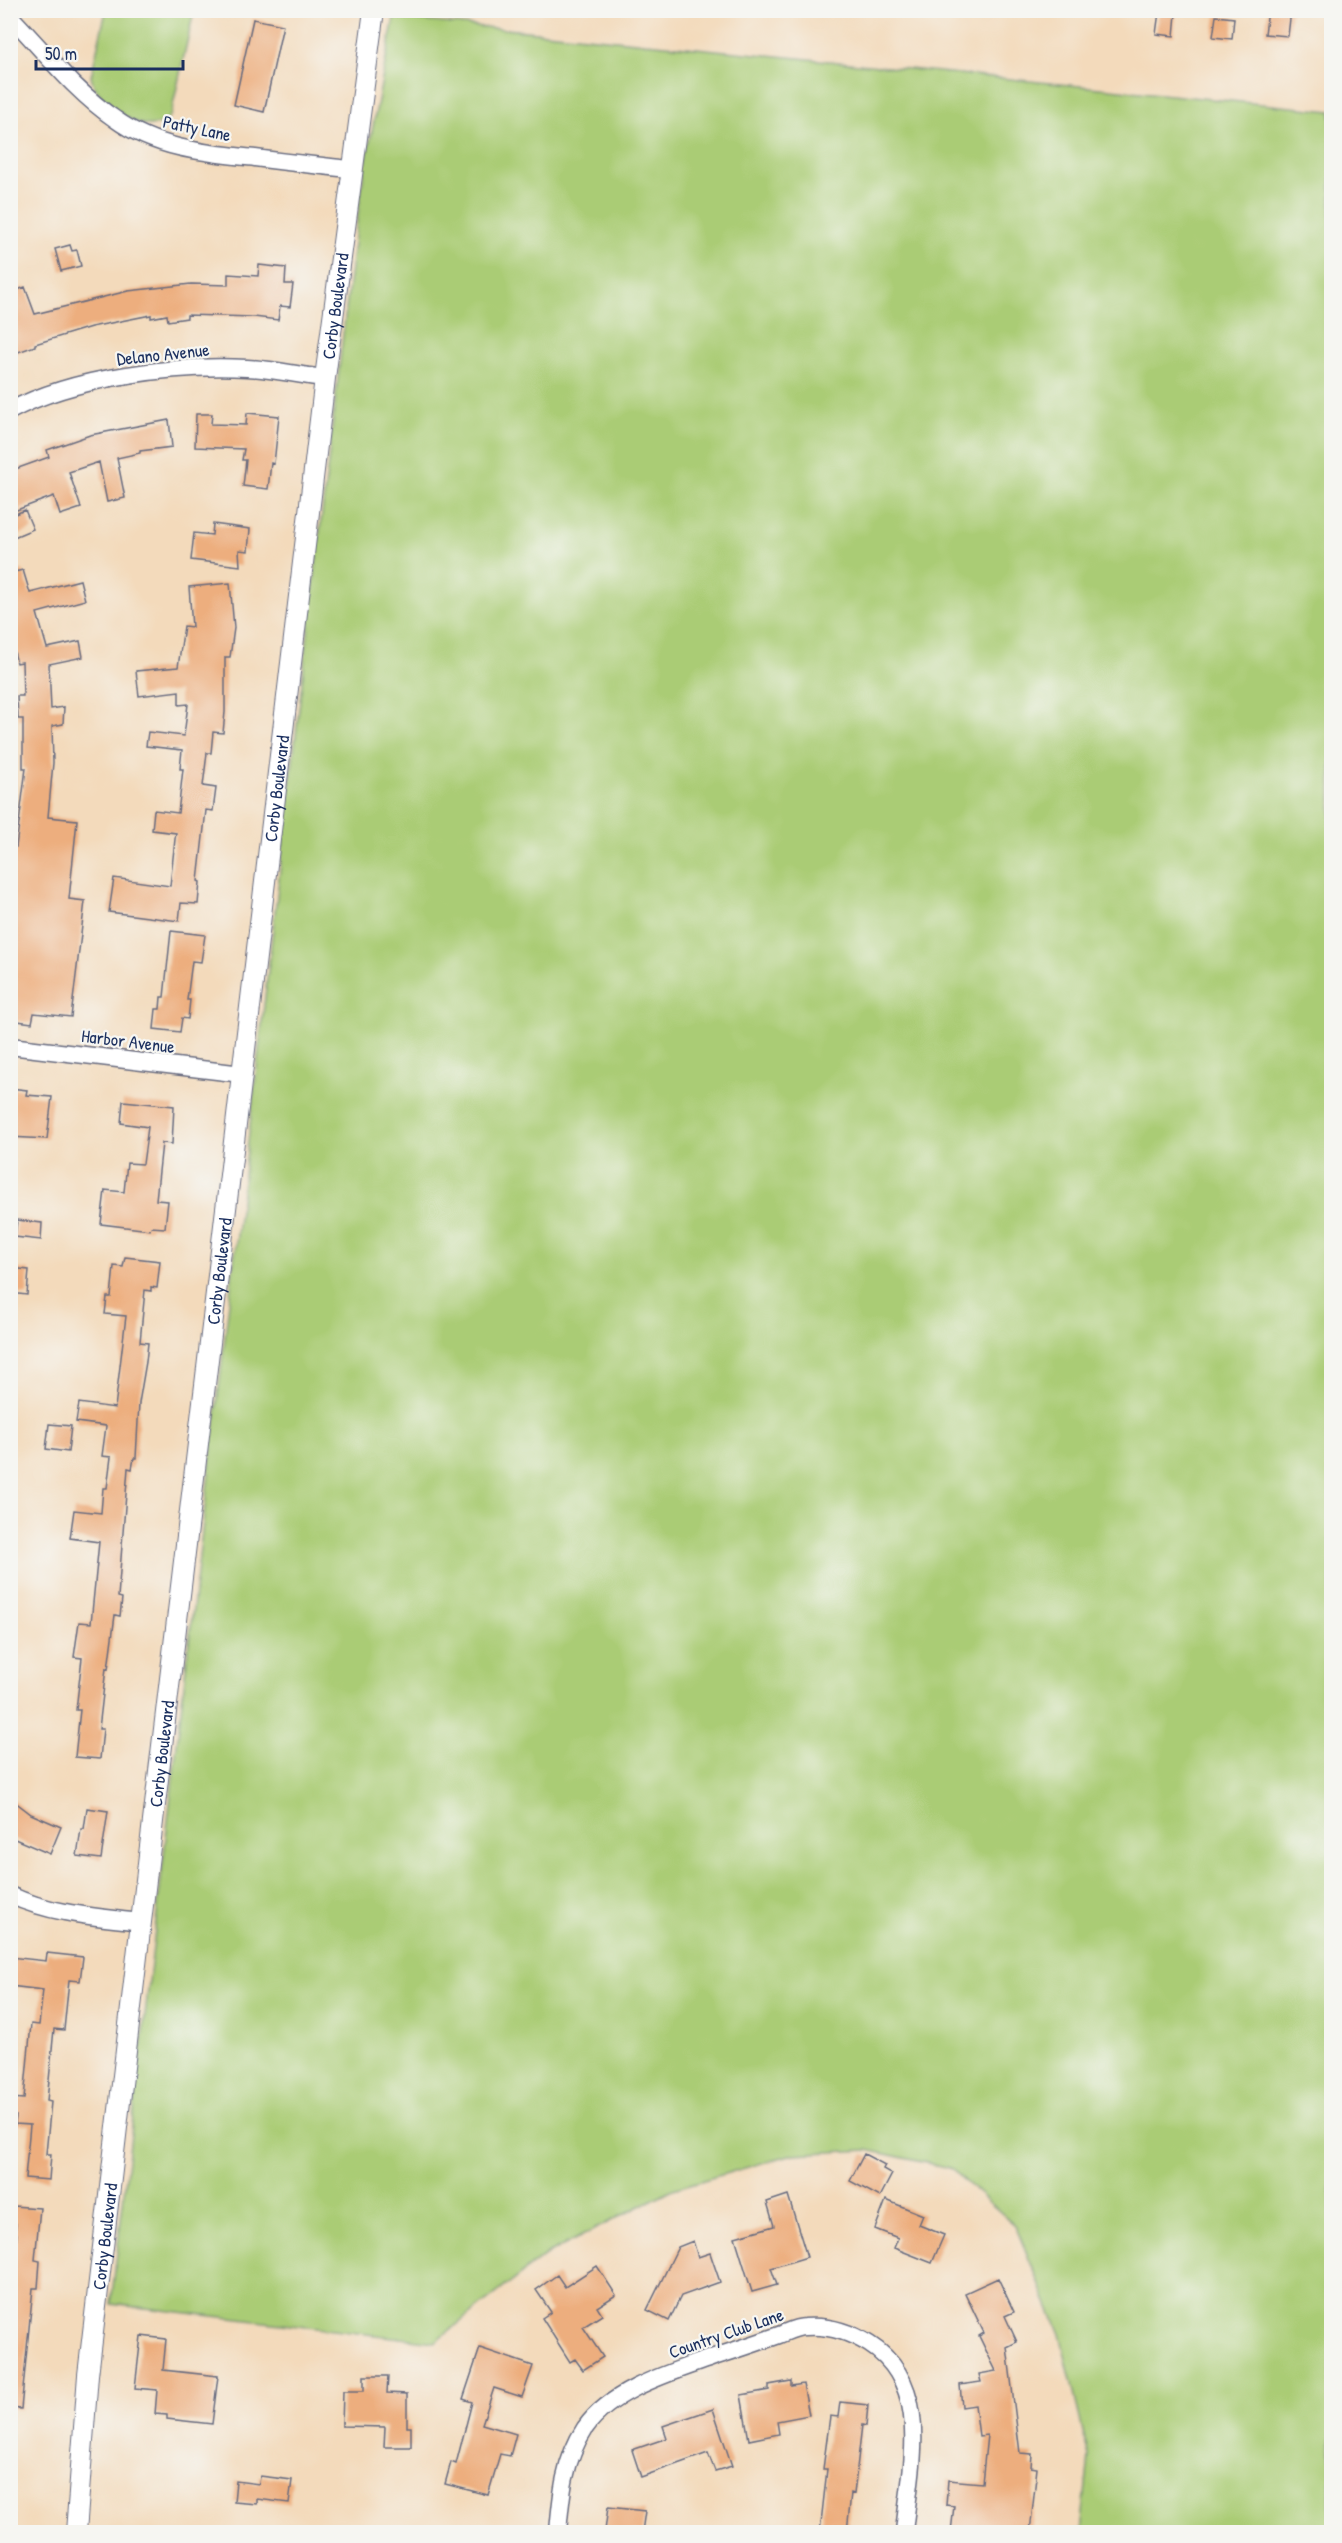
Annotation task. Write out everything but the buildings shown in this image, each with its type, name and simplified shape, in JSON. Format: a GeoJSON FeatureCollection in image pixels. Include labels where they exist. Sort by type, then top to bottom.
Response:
{"type":"FeatureCollection","features":[{"type":"Feature","properties":{"kind":"street","name":"Corby Boulevard"},"geometry":{"type":"LineString","coordinates":[[76,2532],[88,2375],[141,1922],[325,378],[351,169],[374,10]]}},
{"type":"Feature","properties":{"kind":"street","name":"Patty Lane"},"geometry":{"type":"LineString","coordinates":[[10,16],[93,103],[116,121],[146,137],[180,148],[209,153],[351,169]]}},
{"type":"Feature","properties":{"kind":"street","name":"Delano Avenue"},"geometry":{"type":"LineString","coordinates":[[10,411],[92,383],[168,369],[248,368],[325,378]]}},
{"type":"Feature","properties":{"kind":"street","name":"Harbor Avenue"},"geometry":{"type":"LineString","coordinates":[[10,1046],[242,1074]]}},
{"type":"Feature","properties":{"kind":"street"},"geometry":{"type":"LineString","coordinates":[[10,1895],[27,1903],[57,1910],[141,1922]]}},
{"type":"Feature","properties":{"kind":"street","name":"Country Club Lane"},"geometry":{"type":"LineString","coordinates":[[558,2532],[562,2488],[569,2458],[586,2428],[604,2409],[634,2388],[673,2372],[803,2327],[830,2328],[855,2336],[889,2360],[908,2391],[913,2411],[914,2431],[904,2532]]}},
{"type":"Feature","properties":{"kind":"green space"},"geometry":{"type":"Polygon","coordinates":[[[106,11],[194,11],[171,114],[162,123],[151,125],[138,123],[125,116],[112,107],[94,86],[91,76],[106,11]]]}},
{"type":"Feature","properties":{"kind":"green space"},"geometry":{"type":"Polygon","coordinates":[[[394,18],[1331,111],[1331,2532],[1081,2532],[1089,2457],[1060,2334],[1015,2225],[950,2168],[867,2150],[793,2154],[673,2189],[545,2255],[435,2342],[111,2304],[353,250],[364,172],[394,18]]]}}]}
